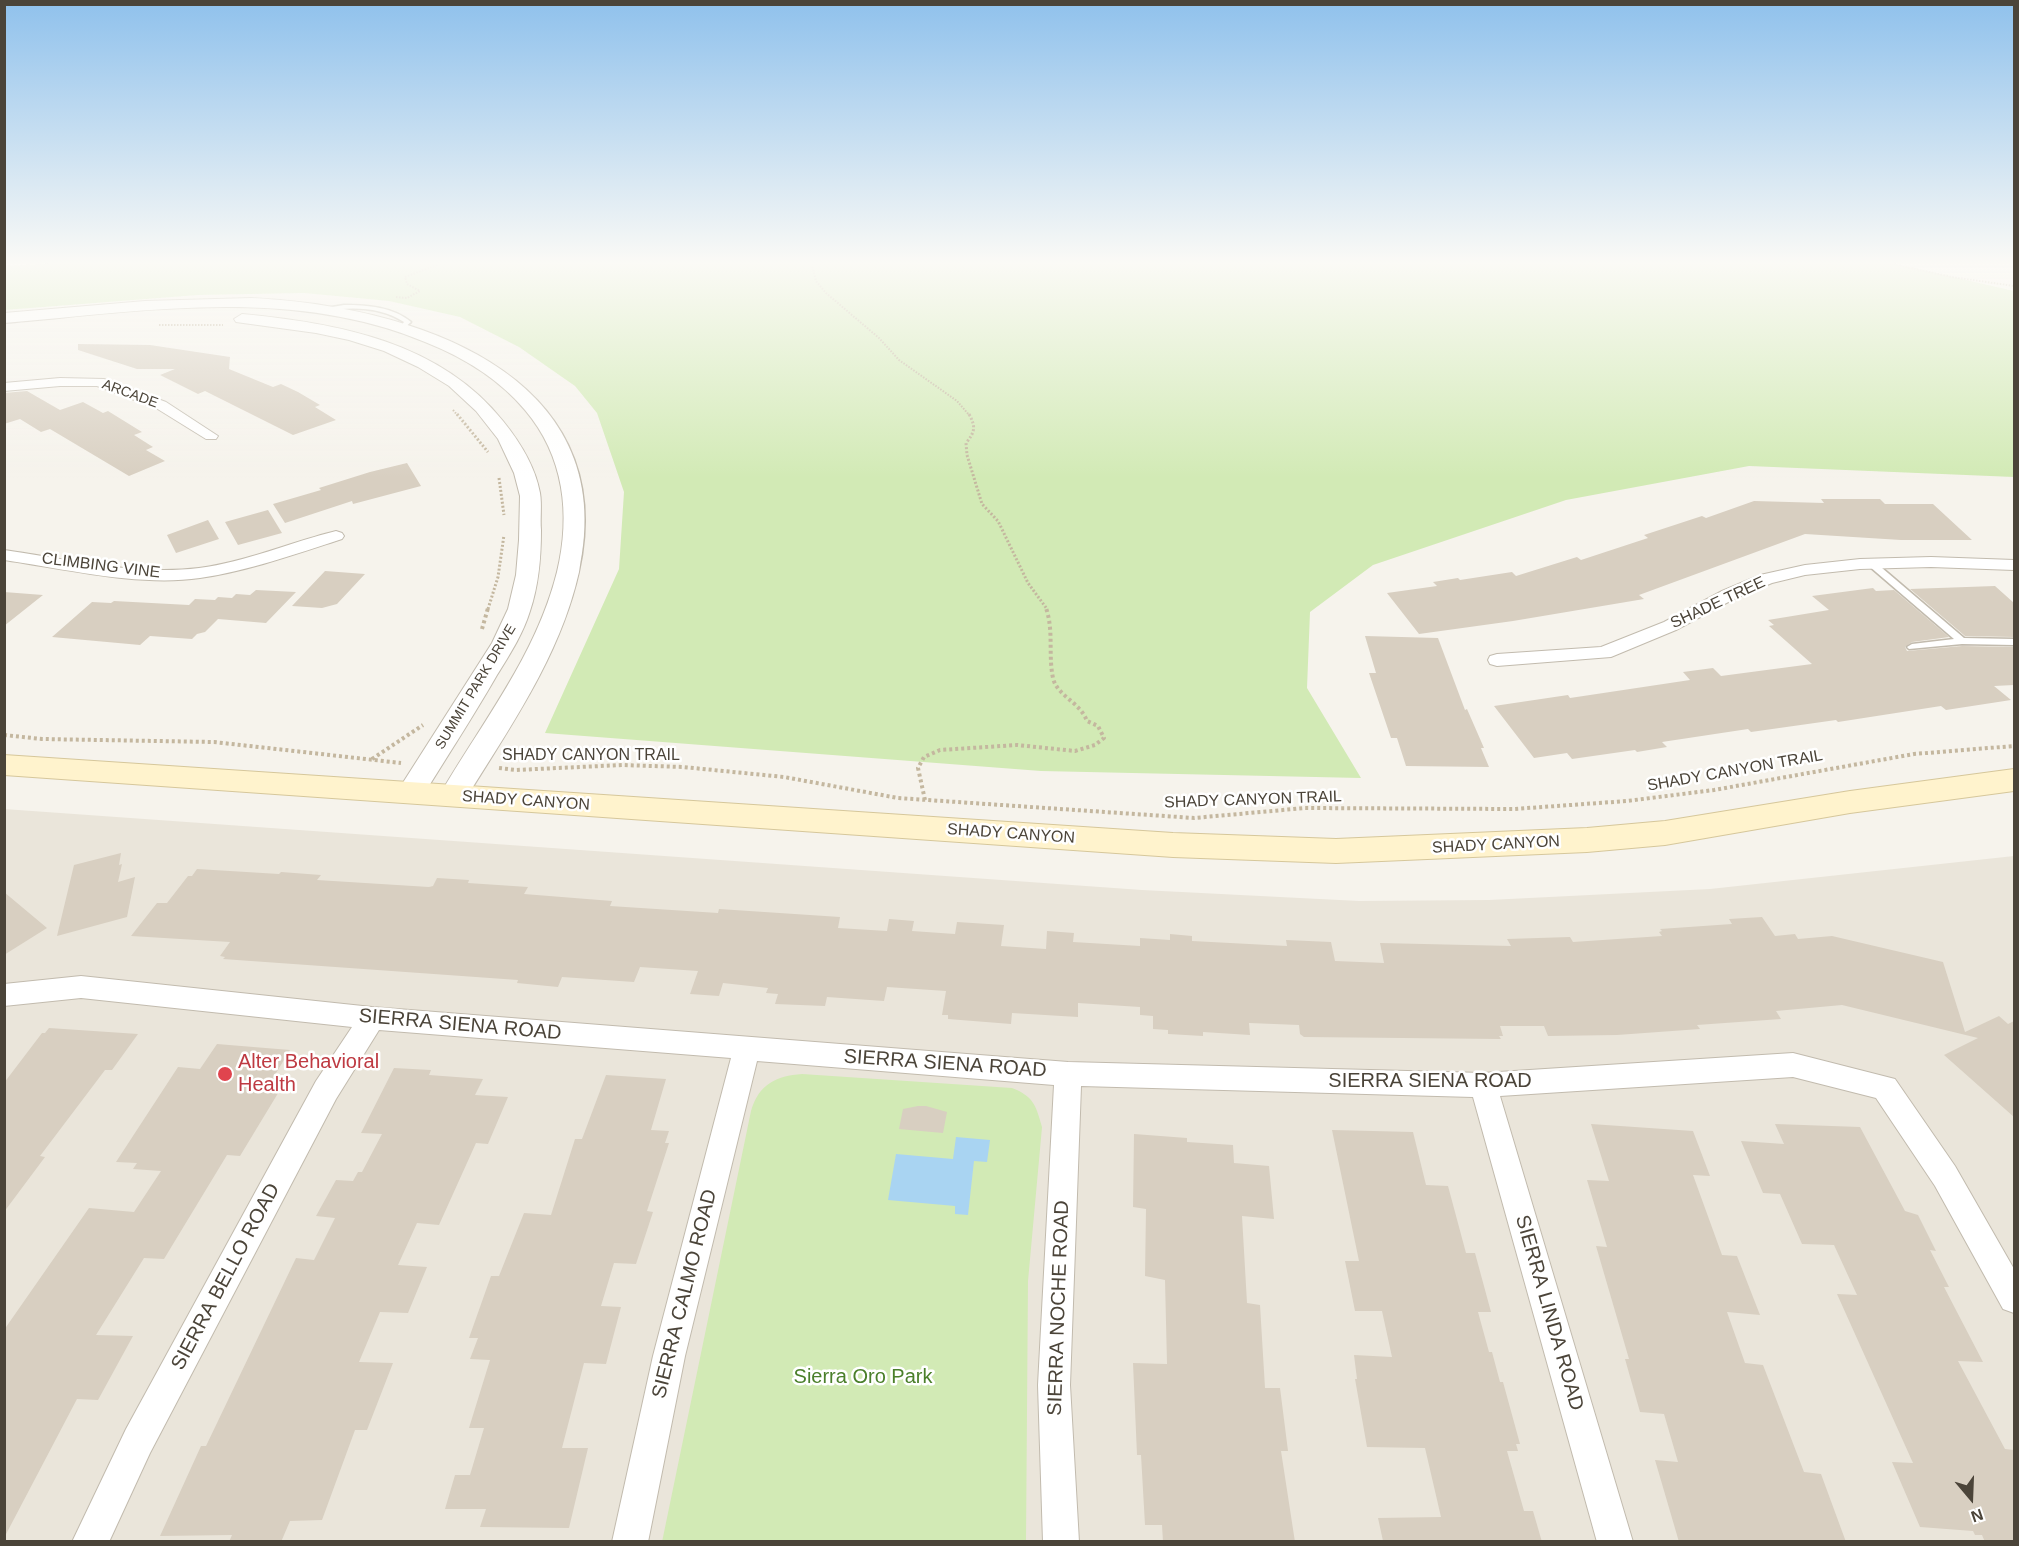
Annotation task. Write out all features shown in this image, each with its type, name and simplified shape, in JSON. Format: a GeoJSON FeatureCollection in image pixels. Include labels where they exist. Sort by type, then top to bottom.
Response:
{"type":"FeatureCollection","features":[{"type":"Feature","properties":{"kind":"main road","name":"SHADY CANYON"},"geometry":{"type":"LineString","coordinates":[[4,765],[408,778],[453,796],[1173,845],[1336,851],[1504,845],[1665,832],[1850,802],[2014,780]]}},
{"type":"Feature","properties":{"kind":"street","name":"SUMMIT PARK DRIVE"},"geometry":{"type":"LineString","coordinates":[[334,333],[414,356],[455,382],[494,418],[518,457],[530,495],[529,576],[515,623],[408,778]]}},
{"type":"Feature","properties":{"kind":"street"},"geometry":{"type":"LineString","coordinates":[[368,341],[387,333]]}},
{"type":"Feature","properties":{"kind":"street"},"geometry":{"type":"LineString","coordinates":[[420,333],[463,353],[488,368],[527,400],[554,436],[565,461],[572,492],[575,527],[568,570],[538,657],[511,706],[453,796]]}},
{"type":"Feature","properties":{"kind":"street","name":"ARCADE"},"geometry":{"type":"LineString","coordinates":[[4,387],[60,382],[99,382],[161,405],[211,436]]}},
{"type":"Feature","properties":{"kind":"street","name":"CLIMBING VINE"},"geometry":{"type":"LineString","coordinates":[[4,555],[147,575],[200,573],[279,554],[336,536]]}},
{"type":"Feature","properties":{"kind":"street","name":"SHADE TREE"},"geometry":{"type":"LineString","coordinates":[[1497,660],[1604,653],[1670,626],[1728,595],[1766,579],[1805,570],[1930,562],[2014,565]]}},
{"type":"Feature","properties":{"kind":"street","name":"SIERRA SIENA ROAD"},"geometry":{"type":"LineString","coordinates":[[4,995],[81,987],[372,1018],[1068,1074],[1483,1085],[1793,1065],[1885,1088],[1945,1176],[2014,1298]]}},
{"type":"Feature","properties":{"kind":"street","name":"SIERRA BELLO ROAD"},"geometry":{"type":"LineString","coordinates":[[90,1542],[138,1441],[326,1090],[372,1018]]}},
{"type":"Feature","properties":{"kind":"street","name":"SIERRA CALMO ROAD"},"geometry":{"type":"LineString","coordinates":[[630,1542],[644,1464],[697,1241],[747,1049]]}},
{"type":"Feature","properties":{"kind":"street","name":"SIERRA NOCHE ROAD"},"geometry":{"type":"LineString","coordinates":[[1060,1542],[1054,1385],[1068,1074]]}},
{"type":"Feature","properties":{"kind":"street","name":"SIERRA LINDA ROAD"},"geometry":{"type":"LineString","coordinates":[[1483,1085],[1615,1542]]}},
{"type":"Feature","properties":{"kind":"lane"},"geometry":{"type":"LineString","coordinates":[[1872,564],[1962,641]]}},
{"type":"Feature","properties":{"kind":"lane"},"geometry":{"type":"LineString","coordinates":[[1912,647],[1962,641],[2014,642]]}},
{"type":"Feature","properties":{"kind":"path"},"geometry":{"type":"LineString","coordinates":[[872,333],[899,360],[957,401],[969,414],[974,423],[974,433],[966,443],[974,481],[982,504],[998,521],[1028,583],[1047,609],[1051,630],[1053,679],[1059,690],[1083,710],[1087,721],[1098,724],[1104,738],[1089,749],[1058,751],[1005,744],[940,749],[921,761],[918,766],[925,800]]}},
{"type":"Feature","properties":{"kind":"path"},"geometry":{"type":"LineString","coordinates":[[451,407],[492,458]]}},
{"type":"Feature","properties":{"kind":"path"},"geometry":{"type":"LineString","coordinates":[[497,468],[503,496],[504,516]]}},
{"type":"Feature","properties":{"kind":"path"},"geometry":{"type":"LineString","coordinates":[[482,630],[498,577],[505,526]]}},
{"type":"Feature","properties":{"kind":"path"},"geometry":{"type":"LineString","coordinates":[[371,760],[416,731],[427,720]]}},
{"type":"Feature","properties":{"kind":"path"},"geometry":{"type":"LineString","coordinates":[[4,735],[42,739],[190,740],[241,744],[371,760],[408,778]]}},
{"type":"Feature","properties":{"kind":"path","name":"SHADY CANYON TRAIL"},"geometry":{"type":"LineString","coordinates":[[491,768],[516,770],[622,765],[706,769],[784,777],[878,796],[1184,818],[1305,808],[1514,810],[1670,796],[1914,753],[2014,746]]}},
{"type":"Feature","properties":{"kind":"shaded area"},"geometry":{"type":"Polygon","coordinates":[[[4,809],[1142,890],[1359,901],[1489,900],[1710,889],[2014,856],[2014,1541],[5,1541],[4,809]]]}},
{"type":"Feature","properties":{"kind":"green space"},"geometry":{"type":"Polygon","coordinates":[[[492,333],[2014,333],[2014,477],[1749,466],[1566,500],[1373,565],[1310,612],[1307,688],[1361,778],[1041,771],[545,733],[619,569],[624,492],[597,413],[575,386],[519,347],[492,333]]]}},
{"type":"Feature","properties":{"kind":"green space","name":"Sierra Oro Park"},"geometry":{"type":"Polygon","coordinates":[[[802,1074],[1012,1088],[1025,1094],[1033,1102],[1042,1127],[1028,1281],[1026,1541],[662,1542],[751,1111],[759,1094],[770,1083],[784,1077],[802,1074]]]}},
{"type":"Feature","properties":{"kind":"water"},"geometry":{"type":"Polygon","coordinates":[[[956,1137],[990,1140],[987,1162],[974,1161],[968,1215],[955,1214],[955,1206],[888,1200],[896,1154],[953,1159],[956,1137]]]}},
{"type":"Feature","properties":{"kind":"building"},"geometry":{"type":"Polygon","coordinates":[[[78,344],[150,345],[230,357],[229,369],[273,387],[281,384],[298,392],[320,405],[315,407],[336,420],[293,435],[205,391],[198,394],[160,375],[175,369],[137,369],[78,350],[78,344]]]}},
{"type":"Feature","properties":{"kind":"building"},"geometry":{"type":"Polygon","coordinates":[[[27,391],[60,410],[83,402],[103,413],[108,411],[142,432],[134,435],[153,447],[146,450],[165,461],[129,476],[50,429],[41,432],[20,419],[4,424],[4,393],[27,391]]]}},
{"type":"Feature","properties":{"kind":"building"},"geometry":{"type":"Polygon","coordinates":[[[407,463],[421,486],[353,504],[352,501],[285,523],[273,504],[370,472],[407,463]]]}},
{"type":"Feature","properties":{"kind":"building"},"geometry":{"type":"Polygon","coordinates":[[[1821,499],[1880,499],[1885,504],[1933,504],[1972,540],[1901,540],[1805,534],[1639,595],[1644,599],[1419,634],[1387,593],[1437,586],[1433,582],[1458,578],[1460,580],[1512,572],[1516,576],[1577,557],[1581,560],[1648,538],[1644,535],[1702,516],[1706,518],[1754,501],[1824,503],[1821,499]]]}},
{"type":"Feature","properties":{"kind":"building"},"geometry":{"type":"Polygon","coordinates":[[[268,510],[282,533],[238,545],[225,522],[268,510]]]}},
{"type":"Feature","properties":{"kind":"building"},"geometry":{"type":"Polygon","coordinates":[[[208,520],[219,539],[176,553],[167,535],[208,520]]]}},
{"type":"Feature","properties":{"kind":"building"},"geometry":{"type":"Polygon","coordinates":[[[325,571],[365,574],[337,604],[322,608],[292,606],[325,571]]]}},
{"type":"Feature","properties":{"kind":"building"},"geometry":{"type":"Polygon","coordinates":[[[1995,586],[2014,603],[2014,637],[1965,636],[1910,589],[1995,586]]]}},
{"type":"Feature","properties":{"kind":"building"},"geometry":{"type":"Polygon","coordinates":[[[1873,588],[1876,591],[1894,590],[1949,637],[1912,642],[1905,647],[1907,651],[1962,646],[2014,647],[2014,685],[1994,686],[2011,700],[1946,710],[1941,706],[1838,722],[1836,720],[1751,732],[1748,729],[1662,742],[1667,747],[1572,759],[1567,753],[1534,758],[1494,706],[1568,695],[1570,698],[1690,680],[1683,672],[1713,668],[1721,676],[1812,664],[1769,626],[1774,625],[1768,620],[1829,610],[1812,596],[1873,588]]]}},
{"type":"Feature","properties":{"kind":"building"},"geometry":{"type":"Polygon","coordinates":[[[256,590],[296,592],[266,623],[218,619],[205,632],[197,634],[192,639],[150,636],[140,645],[52,637],[92,602],[189,605],[195,599],[232,598],[236,594],[250,595],[256,590]]]}},
{"type":"Feature","properties":{"kind":"building"},"geometry":{"type":"Polygon","coordinates":[[[4,592],[43,595],[4,626],[4,592]]]}},
{"type":"Feature","properties":{"kind":"building"},"geometry":{"type":"Polygon","coordinates":[[[1365,636],[1438,638],[1465,710],[1467,709],[1484,748],[1481,748],[1489,767],[1406,766],[1397,738],[1391,738],[1369,673],[1376,673],[1365,636]]]}},
{"type":"Feature","properties":{"kind":"building"},"geometry":{"type":"Polygon","coordinates":[[[121,853],[119,865],[122,864],[118,882],[135,877],[127,917],[57,936],[74,865],[121,853]]]}},
{"type":"Feature","properties":{"kind":"building"},"geometry":{"type":"Polygon","coordinates":[[[197,869],[321,875],[317,880],[429,887],[433,886],[437,878],[469,880],[468,883],[528,887],[524,894],[612,901],[610,906],[718,913],[719,909],[840,917],[838,928],[887,931],[889,919],[914,921],[912,931],[955,934],[957,922],[1004,925],[1001,946],[1046,949],[1047,931],[1074,933],[1073,942],[1140,946],[1140,938],[1170,940],[1170,934],[1192,936],[1192,941],[1287,946],[1286,940],[1331,942],[1335,961],[1384,963],[1380,943],[1511,946],[1507,939],[1570,937],[1573,942],[1662,936],[1660,929],[1732,924],[1729,919],[1762,917],[1775,936],[1795,934],[1798,939],[1832,936],[1943,962],[1965,1032],[1999,1016],[2008,1024],[2014,1021],[2014,1117],[1944,1055],[1978,1038],[1842,1005],[1776,1011],[1781,1019],[1697,1025],[1700,1029],[1617,1035],[1548,1036],[1544,1026],[1500,1026],[1503,1036],[1499,1036],[1501,1039],[1304,1037],[1300,1034],[1299,1025],[1249,1023],[1250,1035],[1203,1032],[1203,1036],[1168,1034],[1168,1030],[1153,1029],[1153,1016],[1140,1015],[1140,1007],[1078,1003],[1078,1017],[1012,1013],[1011,1024],[948,1019],[948,1015],[942,1015],[946,991],[887,987],[884,1001],[827,997],[825,1006],[775,1004],[778,994],[766,993],[768,988],[723,983],[719,996],[690,994],[698,971],[640,967],[634,982],[562,977],[558,987],[517,983],[518,980],[223,959],[225,957],[220,956],[230,942],[131,936],[157,903],[167,903],[188,876],[192,876],[197,869]]]}},
{"type":"Feature","properties":{"kind":"building"},"geometry":{"type":"Polygon","coordinates":[[[4,892],[47,928],[4,955],[4,892]]]}},
{"type":"Feature","properties":{"kind":"building"},"geometry":{"type":"Polygon","coordinates":[[[49,1028],[138,1034],[112,1070],[105,1070],[40,1156],[45,1157],[4,1212],[4,1083],[42,1033],[49,1028]]]}},
{"type":"Feature","properties":{"kind":"building"},"geometry":{"type":"Polygon","coordinates":[[[217,1044],[290,1050],[273,1078],[286,1080],[240,1156],[227,1155],[164,1259],[144,1258],[96,1335],[133,1336],[98,1400],[77,1399],[4,1538],[4,1330],[89,1208],[134,1212],[161,1171],[133,1169],[137,1163],[116,1162],[178,1067],[200,1069],[217,1044]]]}},
{"type":"Feature","properties":{"kind":"building"},"geometry":{"type":"Polygon","coordinates":[[[394,1068],[431,1070],[429,1075],[483,1079],[475,1095],[508,1097],[488,1144],[476,1143],[439,1225],[417,1223],[398,1265],[427,1267],[408,1313],[380,1312],[359,1362],[393,1363],[367,1430],[355,1430],[322,1520],[290,1521],[281,1542],[229,1542],[232,1535],[160,1536],[201,1446],[206,1446],[296,1258],[314,1260],[335,1218],[316,1216],[336,1180],[353,1181],[358,1172],[362,1172],[382,1134],[361,1133],[394,1068]]]}},
{"type":"Feature","properties":{"kind":"building"},"geometry":{"type":"Polygon","coordinates":[[[606,1075],[666,1079],[651,1130],[669,1131],[665,1143],[669,1143],[647,1211],[653,1212],[636,1264],[614,1263],[601,1306],[621,1307],[606,1364],[584,1363],[562,1448],[588,1448],[569,1528],[480,1527],[486,1509],[445,1509],[455,1475],[470,1475],[484,1428],[469,1428],[490,1360],[470,1359],[478,1338],[469,1338],[491,1276],[499,1276],[524,1213],[551,1215],[575,1139],[582,1139],[606,1075]]]}},
{"type":"Feature","properties":{"kind":"building"},"geometry":{"type":"Polygon","coordinates":[[[918,1106],[947,1112],[943,1133],[899,1129],[903,1109],[918,1106]]]}},
{"type":"Feature","properties":{"kind":"building"},"geometry":{"type":"Polygon","coordinates":[[[1591,1124],[1693,1131],[1710,1176],[1693,1175],[1722,1255],[1737,1256],[1760,1315],[1727,1312],[1745,1363],[1763,1365],[1804,1472],[1821,1474],[1846,1542],[1679,1542],[1655,1460],[1678,1462],[1664,1414],[1640,1412],[1625,1359],[1629,1359],[1596,1246],[1607,1247],[1587,1180],[1609,1181],[1591,1124]]]}},
{"type":"Feature","properties":{"kind":"building"},"geometry":{"type":"Polygon","coordinates":[[[1775,1124],[1860,1127],[1905,1211],[1918,1215],[1936,1251],[1930,1250],[1949,1287],[1944,1287],[1983,1362],[1958,1361],[2005,1449],[2014,1450],[2014,1542],[1985,1542],[1982,1535],[1975,1535],[1973,1531],[1920,1527],[1892,1462],[1913,1463],[1837,1294],[1857,1295],[1834,1245],[1802,1244],[1780,1194],[1763,1193],[1741,1141],[1784,1144],[1775,1124]]]}},
{"type":"Feature","properties":{"kind":"building"},"geometry":{"type":"Polygon","coordinates":[[[1332,1130],[1413,1132],[1426,1185],[1448,1186],[1466,1253],[1475,1253],[1491,1312],[1478,1312],[1489,1352],[1492,1352],[1500,1382],[1503,1382],[1520,1444],[1516,1444],[1518,1451],[1507,1451],[1524,1511],[1533,1511],[1542,1542],[1383,1541],[1378,1518],[1441,1517],[1425,1448],[1367,1447],[1355,1379],[1357,1379],[1354,1355],[1392,1357],[1382,1311],[1355,1311],[1345,1261],[1359,1261],[1332,1130]]]}},
{"type":"Feature","properties":{"kind":"building"},"geometry":{"type":"Polygon","coordinates":[[[1134,1134],[1187,1138],[1187,1142],[1233,1145],[1234,1163],[1269,1166],[1274,1219],[1242,1216],[1247,1303],[1260,1305],[1265,1388],[1280,1388],[1288,1451],[1281,1451],[1295,1542],[1163,1542],[1162,1525],[1145,1525],[1141,1455],[1137,1455],[1133,1363],[1167,1364],[1165,1280],[1145,1276],[1146,1209],[1133,1207],[1134,1134]]]}},
{"type":"Feature","properties":{"kind":"place","name":"Alter Behavioral Health"},"geometry":{"type":"Point","coordinates":[225,1074]}}]}
